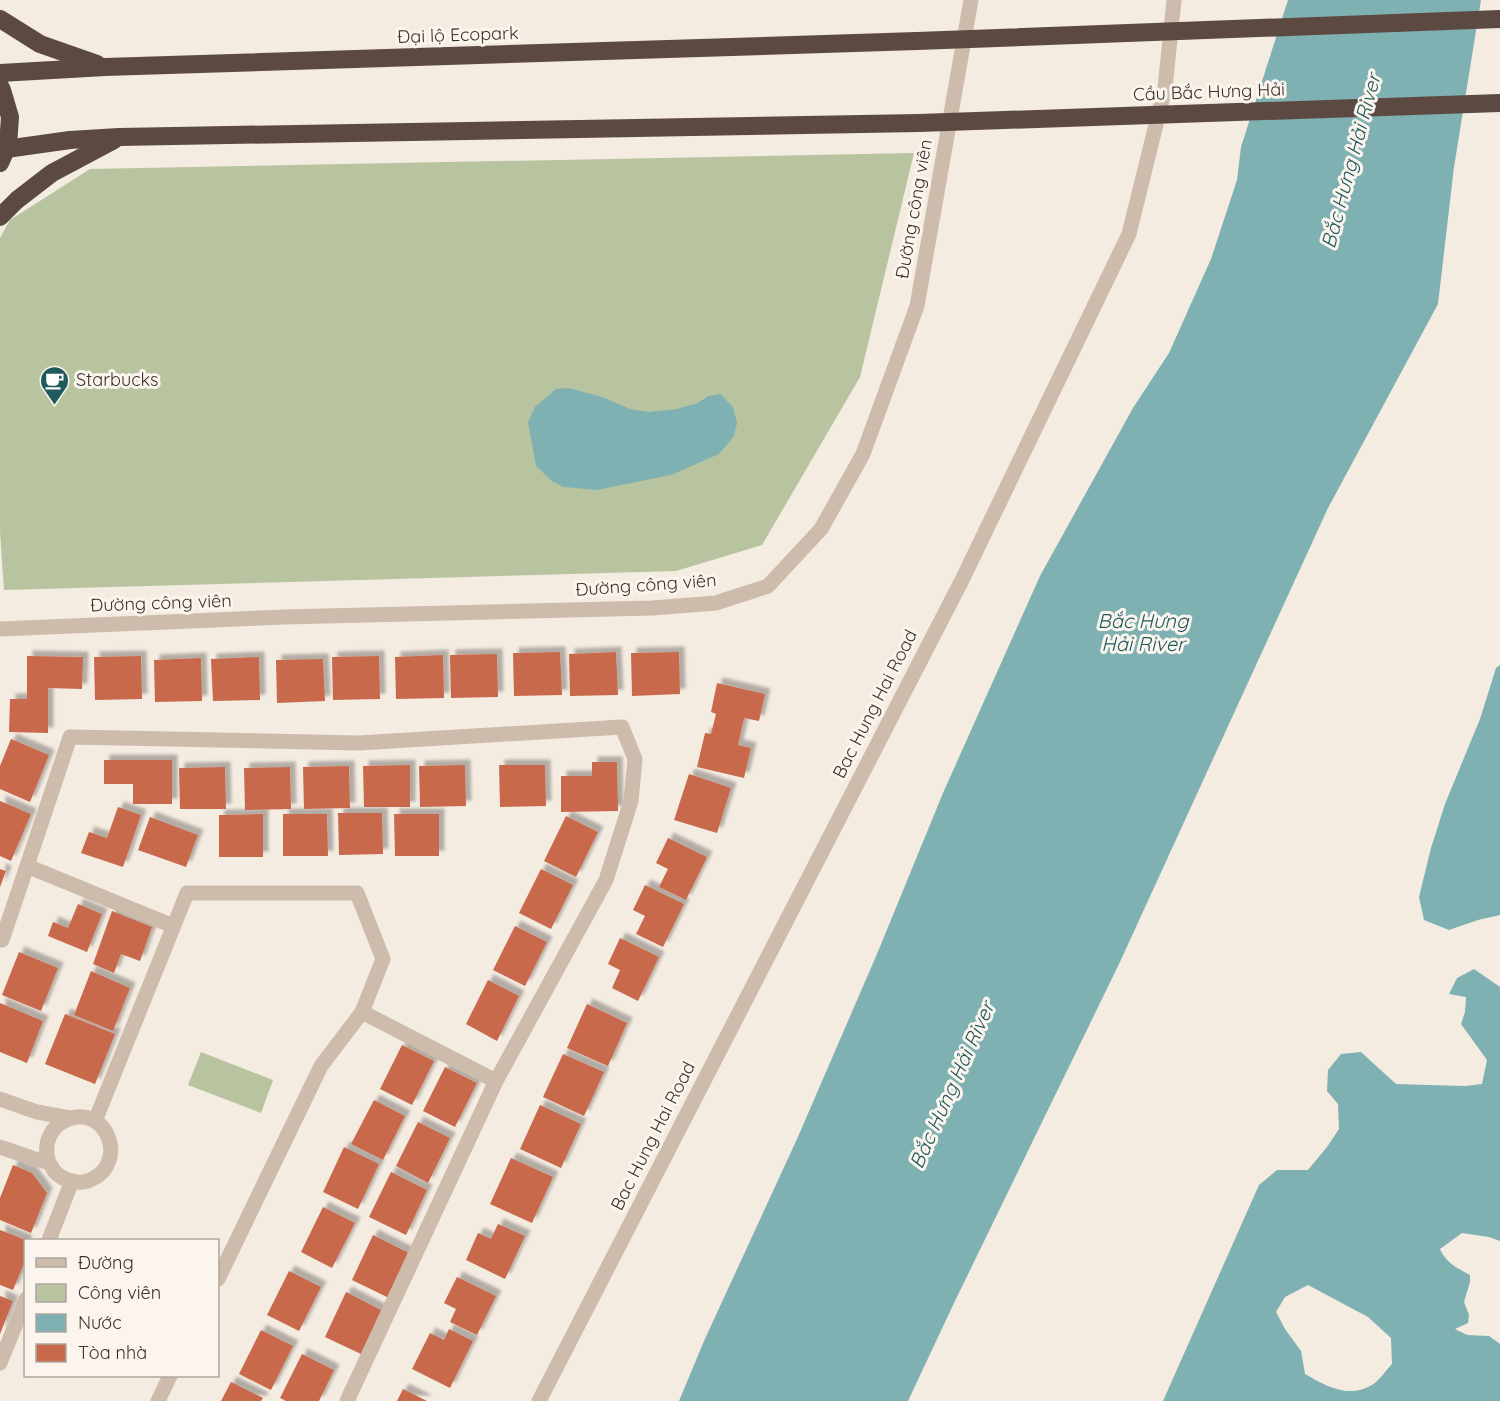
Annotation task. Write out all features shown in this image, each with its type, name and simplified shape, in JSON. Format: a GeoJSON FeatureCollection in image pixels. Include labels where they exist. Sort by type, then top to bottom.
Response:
{"type":"FeatureCollection","features":[{"type":"Feature","properties":{"kind":"highway"},"geometry":{"type":"LineString","coordinates":[[0,19],[40,44],[105,67]]}},
{"type":"Feature","properties":{"kind":"highway","name":"Đại lộ Ecopark"},"geometry":{"type":"LineString","coordinates":[[0,73],[105,67],[917,41],[1500,19]]}},
{"type":"Feature","properties":{"kind":"highway"},"geometry":{"type":"LineString","coordinates":[[0,86],[10,117],[8,145],[3,156]]}},
{"type":"Feature","properties":{"kind":"highway","name":"Cầu Bắc Hưng Hải"},"geometry":{"type":"LineString","coordinates":[[119,137],[919,123],[1500,104]]}},
{"type":"Feature","properties":{"kind":"highway"},"geometry":{"type":"LineString","coordinates":[[3,156],[70,140],[119,137]]}},
{"type":"Feature","properties":{"kind":"highway"},"geometry":{"type":"LineString","coordinates":[[0,217],[17,200],[52,173],[119,137]]}},
{"type":"Feature","properties":{"kind":"street","name":"Đường công viên"},"geometry":{"type":"LineString","coordinates":[[0,629],[284,617],[652,608],[716,603],[768,586],[821,529],[863,454],[917,306],[971,0]]}},
{"type":"Feature","properties":{"kind":"street","name":"Bac Hung Hai Road"},"geometry":{"type":"LineString","coordinates":[[539,1401],[962,580],[1129,234],[1165,88],[1174,0]]}},
{"type":"Feature","properties":{"kind":"street"},"geometry":{"type":"LineString","coordinates":[[2,940],[70,737],[358,743],[622,727],[635,759],[631,801],[606,880],[496,1081],[347,1401]]}},
{"type":"Feature","properties":{"kind":"street"},"geometry":{"type":"LineString","coordinates":[[27,866],[173,926]]}},
{"type":"Feature","properties":{"kind":"street"},"geometry":{"type":"LineString","coordinates":[[95,1121],[187,893],[357,893],[383,959],[362,1012],[321,1066],[219,1277]]}},
{"type":"Feature","properties":{"kind":"street"},"geometry":{"type":"LineString","coordinates":[[362,1012],[496,1081]]}},
{"type":"Feature","properties":{"kind":"street"},"geometry":{"type":"LineString","coordinates":[[0,1099],[37,1112],[95,1121],[107,1134],[111,1152],[104,1169],[90,1180],[81,1182],[62,1178],[49,1164],[46,1156],[48,1140],[56,1126],[70,1118]]}},
{"type":"Feature","properties":{"kind":"street"},"geometry":{"type":"LineString","coordinates":[[0,1147],[49,1164]]}},
{"type":"Feature","properties":{"kind":"street"},"geometry":{"type":"LineString","coordinates":[[48,1239],[72,1181]]}},
{"type":"Feature","properties":{"kind":"street"},"geometry":{"type":"LineString","coordinates":[[0,1364],[24,1304]]}},
{"type":"Feature","properties":{"kind":"street"},"geometry":{"type":"LineString","coordinates":[[158,1401],[170,1377]]}},
{"type":"Feature","properties":{"kind":"green space"},"geometry":{"type":"Polygon","coordinates":[[[914,153],[860,377],[762,545],[676,571],[4,590],[0,531],[0,238],[10,220],[90,169],[914,153]]]}},
{"type":"Feature","properties":{"kind":"green space"},"geometry":{"type":"Polygon","coordinates":[[[201,1052],[273,1080],[261,1113],[188,1085],[201,1052]]]}},
{"type":"Feature","properties":{"kind":"water","name":"Bắc Hưng Hải River"},"geometry":{"type":"Polygon","coordinates":[[[1288,0],[1481,0],[1454,167],[1438,304],[1328,508],[1119,964],[908,1401],[679,1401],[704,1341],[797,1139],[943,793],[1040,576],[1133,408],[1169,353],[1211,259],[1237,180],[1241,147],[1288,0]]]}},
{"type":"Feature","properties":{"kind":"water"},"geometry":{"type":"Polygon","coordinates":[[[569,388],[605,398],[630,409],[649,412],[677,409],[698,403],[708,396],[720,394],[733,407],[737,423],[734,436],[719,454],[671,475],[597,490],[564,487],[552,481],[536,466],[528,422],[535,407],[556,389],[569,388]]]}},
{"type":"Feature","properties":{"kind":"water"},"geometry":{"type":"Polygon","coordinates":[[[1500,665],[1500,915],[1449,930],[1424,920],[1419,897],[1445,804],[1480,719],[1496,668],[1500,665]]]}},
{"type":"Feature","properties":{"kind":"water"},"geometry":{"type":"Polygon","coordinates":[[[1474,969],[1500,987],[1500,1241],[1462,1233],[1440,1249],[1449,1262],[1470,1275],[1464,1302],[1469,1315],[1468,1323],[1455,1329],[1467,1335],[1489,1336],[1500,1344],[1500,1401],[1163,1401],[1259,1185],[1277,1170],[1308,1170],[1339,1129],[1338,1104],[1327,1091],[1328,1070],[1341,1054],[1361,1052],[1396,1084],[1465,1086],[1482,1084],[1487,1060],[1461,1024],[1466,997],[1449,994],[1457,978],[1474,969]],[[1308,1285],[1285,1297],[1276,1312],[1301,1351],[1305,1374],[1321,1383],[1346,1391],[1363,1389],[1372,1385],[1392,1364],[1391,1338],[1368,1317],[1308,1285]]]}},
{"type":"Feature","properties":{"kind":"building"},"geometry":{"type":"Polygon","coordinates":[[[560,652],[562,695],[514,696],[513,653],[560,652]]]}},
{"type":"Feature","properties":{"kind":"building"},"geometry":{"type":"Polygon","coordinates":[[[616,652],[618,695],[570,696],[569,654],[616,652]]]}},
{"type":"Feature","properties":{"kind":"building"},"geometry":{"type":"Polygon","coordinates":[[[679,652],[680,694],[632,696],[631,653],[679,652]]]}},
{"type":"Feature","properties":{"kind":"building"},"geometry":{"type":"Polygon","coordinates":[[[497,654],[498,697],[451,698],[450,655],[497,654]]]}},
{"type":"Feature","properties":{"kind":"building"},"geometry":{"type":"Polygon","coordinates":[[[443,655],[444,698],[396,699],[395,657],[443,655]]]}},
{"type":"Feature","properties":{"kind":"building"},"geometry":{"type":"Polygon","coordinates":[[[27,656],[83,657],[82,689],[48,688],[48,733],[9,732],[10,699],[27,699],[27,656]]]}},
{"type":"Feature","properties":{"kind":"building"},"geometry":{"type":"Polygon","coordinates":[[[141,656],[142,699],[95,700],[94,657],[141,656]]]}},
{"type":"Feature","properties":{"kind":"building"},"geometry":{"type":"Polygon","coordinates":[[[379,656],[380,699],[333,700],[332,657],[379,656]]]}},
{"type":"Feature","properties":{"kind":"building"},"geometry":{"type":"Polygon","coordinates":[[[259,657],[260,700],[213,701],[211,659],[259,657]]]}},
{"type":"Feature","properties":{"kind":"building"},"geometry":{"type":"Polygon","coordinates":[[[201,658],[202,701],[155,702],[154,660],[201,658]]]}},
{"type":"Feature","properties":{"kind":"building"},"geometry":{"type":"Polygon","coordinates":[[[323,659],[325,701],[277,703],[276,660],[323,659]]]}},
{"type":"Feature","properties":{"kind":"building"},"geometry":{"type":"Polygon","coordinates":[[[717,683],[765,694],[759,721],[744,718],[738,745],[751,748],[744,778],[697,767],[705,733],[711,734],[716,714],[711,712],[717,683]]]}},
{"type":"Feature","properties":{"kind":"building"},"geometry":{"type":"Polygon","coordinates":[[[11,739],[49,755],[30,802],[0,789],[0,766],[11,739]]]}},
{"type":"Feature","properties":{"kind":"building"},"geometry":{"type":"Polygon","coordinates":[[[104,760],[172,760],[172,804],[133,804],[133,784],[104,784],[104,760]]]}},
{"type":"Feature","properties":{"kind":"building"},"geometry":{"type":"Polygon","coordinates":[[[592,762],[617,762],[618,811],[561,812],[561,776],[592,776],[592,762]]]}},
{"type":"Feature","properties":{"kind":"building"},"geometry":{"type":"Polygon","coordinates":[[[410,765],[410,807],[364,807],[363,766],[410,765]]]}},
{"type":"Feature","properties":{"kind":"building"},"geometry":{"type":"Polygon","coordinates":[[[465,765],[466,806],[420,807],[419,766],[465,765]]]}},
{"type":"Feature","properties":{"kind":"building"},"geometry":{"type":"Polygon","coordinates":[[[499,765],[545,765],[546,806],[500,807],[499,765]]]}},
{"type":"Feature","properties":{"kind":"building"},"geometry":{"type":"Polygon","coordinates":[[[349,766],[350,808],[304,809],[303,767],[349,766]]]}},
{"type":"Feature","properties":{"kind":"building"},"geometry":{"type":"Polygon","coordinates":[[[225,767],[226,809],[180,809],[179,768],[225,767]]]}},
{"type":"Feature","properties":{"kind":"building"},"geometry":{"type":"Polygon","coordinates":[[[290,767],[291,809],[245,810],[244,768],[290,767]]]}},
{"type":"Feature","properties":{"kind":"building"},"geometry":{"type":"Polygon","coordinates":[[[689,774],[731,788],[717,833],[674,820],[689,774]]]}},
{"type":"Feature","properties":{"kind":"building"},"geometry":{"type":"Polygon","coordinates":[[[0,801],[31,814],[11,861],[0,856],[0,801]]]}},
{"type":"Feature","properties":{"kind":"building"},"geometry":{"type":"Polygon","coordinates":[[[118,807],[141,815],[123,867],[81,853],[89,832],[107,838],[118,807]]]}},
{"type":"Feature","properties":{"kind":"building"},"geometry":{"type":"Polygon","coordinates":[[[338,813],[382,813],[383,854],[339,855],[338,813]]]}},
{"type":"Feature","properties":{"kind":"building"},"geometry":{"type":"Polygon","coordinates":[[[263,814],[263,857],[219,857],[219,815],[263,814]]]}},
{"type":"Feature","properties":{"kind":"building"},"geometry":{"type":"Polygon","coordinates":[[[283,814],[327,814],[328,856],[283,856],[283,814]]]}},
{"type":"Feature","properties":{"kind":"building"},"geometry":{"type":"Polygon","coordinates":[[[394,814],[439,814],[439,856],[395,856],[394,814]]]}},
{"type":"Feature","properties":{"kind":"building"},"geometry":{"type":"Polygon","coordinates":[[[566,816],[598,832],[576,877],[544,861],[566,816]]]}},
{"type":"Feature","properties":{"kind":"building"},"geometry":{"type":"Polygon","coordinates":[[[150,817],[198,835],[186,867],[138,850],[150,817]]]}},
{"type":"Feature","properties":{"kind":"building"},"geometry":{"type":"Polygon","coordinates":[[[668,838],[707,857],[686,900],[659,887],[668,869],[656,863],[668,838]]]}},
{"type":"Feature","properties":{"kind":"building"},"geometry":{"type":"Polygon","coordinates":[[[0,869],[6,871],[0,887],[0,869]]]}},
{"type":"Feature","properties":{"kind":"building"},"geometry":{"type":"Polygon","coordinates":[[[541,869],[573,885],[551,929],[519,913],[541,869]]]}},
{"type":"Feature","properties":{"kind":"building"},"geometry":{"type":"Polygon","coordinates":[[[645,885],[684,904],[663,947],[636,934],[645,916],[633,910],[645,885]]]}},
{"type":"Feature","properties":{"kind":"building"},"geometry":{"type":"Polygon","coordinates":[[[78,904],[102,914],[87,952],[48,936],[53,922],[68,928],[78,904]]]}},
{"type":"Feature","properties":{"kind":"building"},"geometry":{"type":"Polygon","coordinates":[[[112,911],[152,927],[140,961],[121,954],[114,973],[93,964],[112,911]]]}},
{"type":"Feature","properties":{"kind":"building"},"geometry":{"type":"Polygon","coordinates":[[[515,926],[547,942],[525,986],[493,970],[515,926]]]}},
{"type":"Feature","properties":{"kind":"building"},"geometry":{"type":"Polygon","coordinates":[[[620,938],[659,957],[638,1001],[612,988],[620,970],[608,964],[620,938]]]}},
{"type":"Feature","properties":{"kind":"building"},"geometry":{"type":"Polygon","coordinates":[[[19,952],[58,968],[41,1011],[2,995],[19,952]]]}},
{"type":"Feature","properties":{"kind":"building"},"geometry":{"type":"Polygon","coordinates":[[[91,971],[130,988],[113,1031],[74,1015],[91,971]]]}},
{"type":"Feature","properties":{"kind":"building"},"geometry":{"type":"Polygon","coordinates":[[[488,980],[519,996],[497,1041],[466,1024],[488,980]]]}},
{"type":"Feature","properties":{"kind":"building"},"geometry":{"type":"Polygon","coordinates":[[[0,1003],[43,1021],[27,1063],[0,1052],[0,1003]]]}},
{"type":"Feature","properties":{"kind":"building"},"geometry":{"type":"Polygon","coordinates":[[[587,1004],[627,1023],[608,1066],[567,1048],[587,1004]]]}},
{"type":"Feature","properties":{"kind":"building"},"geometry":{"type":"Polygon","coordinates":[[[65,1014],[115,1034],[95,1084],[45,1064],[65,1014]]]}},
{"type":"Feature","properties":{"kind":"building"},"geometry":{"type":"Polygon","coordinates":[[[402,1045],[434,1061],[412,1105],[380,1089],[402,1045]]]}},
{"type":"Feature","properties":{"kind":"building"},"geometry":{"type":"Polygon","coordinates":[[[563,1054],[604,1072],[584,1116],[543,1097],[563,1054]]]}},
{"type":"Feature","properties":{"kind":"building"},"geometry":{"type":"Polygon","coordinates":[[[445,1067],[477,1083],[455,1127],[423,1111],[445,1067]]]}},
{"type":"Feature","properties":{"kind":"building"},"geometry":{"type":"Polygon","coordinates":[[[374,1100],[405,1116],[383,1160],[351,1144],[374,1100]]]}},
{"type":"Feature","properties":{"kind":"building"},"geometry":{"type":"Polygon","coordinates":[[[540,1105],[581,1124],[561,1168],[520,1149],[540,1105]]]}},
{"type":"Feature","properties":{"kind":"building"},"geometry":{"type":"Polygon","coordinates":[[[418,1122],[450,1138],[428,1183],[396,1166],[418,1122]]]}},
{"type":"Feature","properties":{"kind":"building"},"geometry":{"type":"Polygon","coordinates":[[[344,1147],[379,1164],[358,1209],[323,1192],[344,1147]]]}},
{"type":"Feature","properties":{"kind":"building"},"geometry":{"type":"Polygon","coordinates":[[[511,1158],[553,1177],[532,1223],[490,1204],[511,1158]]]}},
{"type":"Feature","properties":{"kind":"building"},"geometry":{"type":"Polygon","coordinates":[[[13,1165],[32,1173],[47,1193],[31,1233],[0,1220],[0,1198],[13,1165]]]}},
{"type":"Feature","properties":{"kind":"building"},"geometry":{"type":"Polygon","coordinates":[[[391,1172],[427,1190],[406,1235],[369,1217],[391,1172]]]}},
{"type":"Feature","properties":{"kind":"building"},"geometry":{"type":"Polygon","coordinates":[[[323,1207],[355,1223],[332,1268],[301,1252],[323,1207]]]}},
{"type":"Feature","properties":{"kind":"building"},"geometry":{"type":"Polygon","coordinates":[[[498,1224],[525,1236],[505,1279],[466,1260],[478,1233],[491,1239],[498,1224]]]}},
{"type":"Feature","properties":{"kind":"building"},"geometry":{"type":"Polygon","coordinates":[[[0,1230],[24,1239],[24,1264],[13,1290],[0,1285],[0,1230]]]}},
{"type":"Feature","properties":{"kind":"building"},"geometry":{"type":"Polygon","coordinates":[[[373,1235],[411,1254],[389,1298],[352,1280],[373,1235]]]}},
{"type":"Feature","properties":{"kind":"building"},"geometry":{"type":"Polygon","coordinates":[[[289,1271],[321,1287],[299,1331],[267,1315],[289,1271]]]}},
{"type":"Feature","properties":{"kind":"building"},"geometry":{"type":"Polygon","coordinates":[[[457,1277],[496,1296],[477,1335],[450,1322],[456,1309],[444,1303],[457,1277]]]}},
{"type":"Feature","properties":{"kind":"building"},"geometry":{"type":"Polygon","coordinates":[[[346,1292],[383,1311],[363,1355],[325,1337],[346,1292]]]}},
{"type":"Feature","properties":{"kind":"building"},"geometry":{"type":"Polygon","coordinates":[[[0,1296],[13,1301],[0,1334],[0,1296]]]}},
{"type":"Feature","properties":{"kind":"building"},"geometry":{"type":"Polygon","coordinates":[[[449,1329],[473,1341],[450,1388],[412,1369],[430,1333],[444,1340],[449,1329]]]}},
{"type":"Feature","properties":{"kind":"building"},"geometry":{"type":"Polygon","coordinates":[[[261,1330],[293,1346],[271,1390],[239,1374],[261,1330]]]}},
{"type":"Feature","properties":{"kind":"building"},"geometry":{"type":"Polygon","coordinates":[[[302,1354],[334,1370],[319,1401],[286,1401],[280,1398],[302,1354]]]}},
{"type":"Feature","properties":{"kind":"building"},"geometry":{"type":"Polygon","coordinates":[[[231,1382],[263,1398],[261,1401],[221,1401],[231,1382]]]}},
{"type":"Feature","properties":{"kind":"building"},"geometry":{"type":"Polygon","coordinates":[[[403,1389],[427,1401],[397,1401],[403,1389]]]}},
{"type":"Feature","properties":{"kind":"place","name":"Starbucks"},"geometry":{"type":"Point","coordinates":[55,406]}}]}
